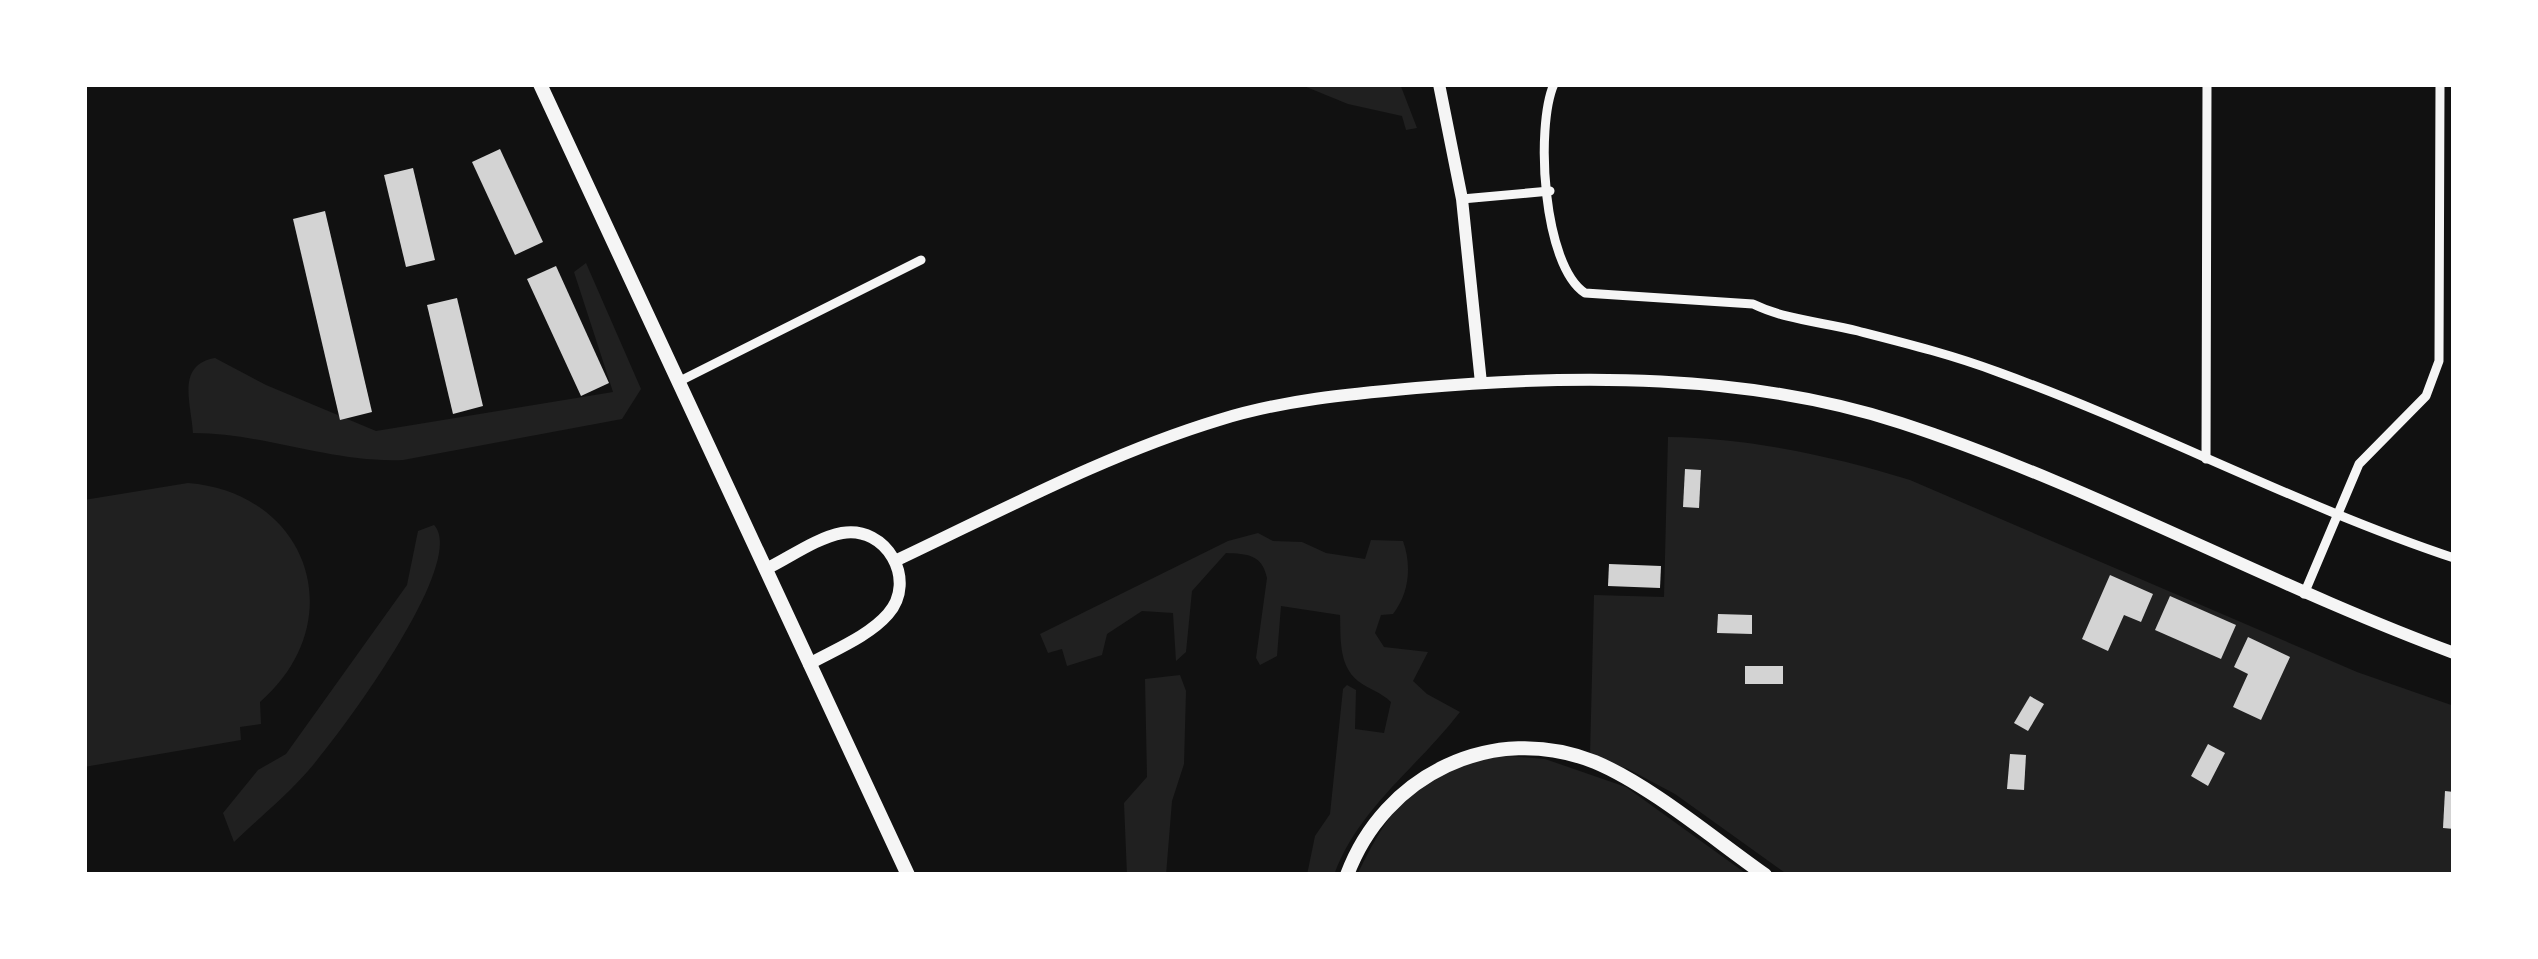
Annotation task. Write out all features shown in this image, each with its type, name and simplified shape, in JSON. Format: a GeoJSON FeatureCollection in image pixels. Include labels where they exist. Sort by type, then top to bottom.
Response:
{"type":"FeatureCollection","features":[{"type":"Feature","properties":{"kind":"main road"},"geometry":{"type":"LineString","coordinates":[[540,84],[908,875]]}},
{"type":"Feature","properties":{"kind":"main road"},"geometry":{"type":"LineString","coordinates":[[1347,875],[1367,833],[1387,806],[1426,774],[1463,757],[1540,750],[1596,763],[1628,780],[1765,875]]}},
{"type":"Feature","properties":{"kind":"street"},"geometry":{"type":"LineString","coordinates":[[1439,84],[1462,199],[1481,383]]}},
{"type":"Feature","properties":{"kind":"street"},"geometry":{"type":"LineString","coordinates":[[1553,84],[1544,123],[1544,166],[1558,254],[1575,286],[1585,292],[1753,304],[1775,315],[1858,331],[1994,370],[2336,515],[2454,558]]}},
{"type":"Feature","properties":{"kind":"street"},"geometry":{"type":"LineString","coordinates":[[2206,459],[2207,84]]}},
{"type":"Feature","properties":{"kind":"street"},"geometry":{"type":"LineString","coordinates":[[2304,594],[2359,464],[2426,395],[2439,361],[2440,84]]}},
{"type":"Feature","properties":{"kind":"street"},"geometry":{"type":"LineString","coordinates":[[1462,199],[1550,191]]}},
{"type":"Feature","properties":{"kind":"street"},"geometry":{"type":"LineString","coordinates":[[680,381],[921,260]]}},
{"type":"Feature","properties":{"kind":"street"},"geometry":{"type":"LineString","coordinates":[[895,560],[1138,448],[1221,419],[1335,395],[1481,383],[1682,384],[1772,393],[1902,423],[2070,488],[2304,594],[2454,653]]}},
{"type":"Feature","properties":{"kind":"street"},"geometry":{"type":"LineString","coordinates":[[766,569],[843,533],[873,538],[895,560],[899,590],[886,616],[809,664]]}},
{"type":"Feature","properties":{"kind":"shaded area"},"geometry":{"type":"Polygon","coordinates":[[[1299,84],[1400,84],[1417,128],[1406,130],[1402,116],[1348,104],[1299,84]]]}},
{"type":"Feature","properties":{"kind":"shaded area"},"geometry":{"type":"Polygon","coordinates":[[[586,263],[641,389],[622,419],[403,460],[350,457],[193,433],[190,377],[195,368],[215,358],[376,431],[613,392],[574,272],[586,263]]]}},
{"type":"Feature","properties":{"kind":"shaded area"},"geometry":{"type":"Polygon","coordinates":[[[1668,437],[1790,450],[1910,480],[2357,672],[2454,706],[2454,875],[1788,875],[1675,794],[1628,769],[1590,756],[1594,595],[1664,597],[1668,437]]]}},
{"type":"Feature","properties":{"kind":"shaded area"},"geometry":{"type":"Polygon","coordinates":[[[188,483],[230,492],[264,510],[289,536],[304,566],[310,600],[305,635],[288,670],[260,702],[261,724],[240,727],[241,740],[84,767],[84,500],[188,483]]]}},
{"type":"Feature","properties":{"kind":"shaded area"},"geometry":{"type":"Polygon","coordinates":[[[434,525],[440,545],[433,574],[395,649],[308,771],[234,842],[223,813],[258,770],[286,754],[407,585],[418,531],[434,525]]]}},
{"type":"Feature","properties":{"kind":"shaded area"},"geometry":{"type":"Polygon","coordinates":[[[1258,533],[1273,541],[1302,542],[1326,553],[1365,559],[1371,540],[1403,541],[1406,589],[1393,614],[1381,615],[1375,633],[1384,647],[1428,652],[1413,681],[1460,712],[1373,808],[1334,875],[1307,875],[1315,836],[1330,814],[1343,689],[1347,685],[1356,690],[1355,729],[1384,733],[1391,702],[1358,681],[1347,667],[1340,615],[1281,606],[1277,656],[1260,665],[1256,658],[1265,570],[1252,557],[1226,553],[1192,591],[1186,652],[1176,661],[1173,613],[1142,611],[1107,634],[1102,655],[1067,666],[1062,649],[1048,653],[1040,634],[1228,541],[1258,533]]]}},
{"type":"Feature","properties":{"kind":"shaded area"},"geometry":{"type":"Polygon","coordinates":[[[1180,675],[1186,691],[1184,764],[1172,801],[1166,875],[1127,875],[1124,803],[1147,777],[1145,679],[1180,675]]]}},
{"type":"Feature","properties":{"kind":"shaded area"},"geometry":{"type":"Polygon","coordinates":[[[1496,755],[1545,759],[1626,787],[1748,875],[1357,875],[1382,828],[1410,795],[1445,771],[1496,755]]]}},
{"type":"Feature","properties":{"kind":"building"},"geometry":{"type":"Polygon","coordinates":[[[500,149],[543,242],[515,255],[472,162],[500,149]]]}},
{"type":"Feature","properties":{"kind":"building"},"geometry":{"type":"Polygon","coordinates":[[[413,168],[435,260],[406,267],[384,175],[413,168]]]}},
{"type":"Feature","properties":{"kind":"building"},"geometry":{"type":"Polygon","coordinates":[[[325,211],[372,412],[340,420],[293,219],[325,211]]]}},
{"type":"Feature","properties":{"kind":"building"},"geometry":{"type":"Polygon","coordinates":[[[556,266],[609,383],[581,396],[527,279],[556,266]]]}},
{"type":"Feature","properties":{"kind":"building"},"geometry":{"type":"Polygon","coordinates":[[[457,298],[483,406],[453,414],[427,305],[457,298]]]}},
{"type":"Feature","properties":{"kind":"building"},"geometry":{"type":"Polygon","coordinates":[[[1685,469],[1701,470],[1699,508],[1683,507],[1685,469]]]}},
{"type":"Feature","properties":{"kind":"building"},"geometry":{"type":"Polygon","coordinates":[[[1609,564],[1661,566],[1660,588],[1608,586],[1609,564]]]}},
{"type":"Feature","properties":{"kind":"building"},"geometry":{"type":"Polygon","coordinates":[[[2110,575],[2153,594],[2141,622],[2124,615],[2108,651],[2082,639],[2110,575]]]}},
{"type":"Feature","properties":{"kind":"building"},"geometry":{"type":"Polygon","coordinates":[[[2170,596],[2236,625],[2221,659],[2155,630],[2170,596]]]}},
{"type":"Feature","properties":{"kind":"building"},"geometry":{"type":"Polygon","coordinates":[[[1718,614],[1752,615],[1752,634],[1717,633],[1718,614]]]}},
{"type":"Feature","properties":{"kind":"building"},"geometry":{"type":"Polygon","coordinates":[[[2248,637],[2290,657],[2261,720],[2233,707],[2248,674],[2234,667],[2248,637]]]}},
{"type":"Feature","properties":{"kind":"building"},"geometry":{"type":"Polygon","coordinates":[[[1745,666],[1783,666],[1783,684],[1745,684],[1745,666]]]}},
{"type":"Feature","properties":{"kind":"building"},"geometry":{"type":"Polygon","coordinates":[[[2030,696],[2044,704],[2028,731],[2014,723],[2030,696]]]}},
{"type":"Feature","properties":{"kind":"building"},"geometry":{"type":"Polygon","coordinates":[[[2208,744],[2225,753],[2208,786],[2191,776],[2208,744]]]}},
{"type":"Feature","properties":{"kind":"building"},"geometry":{"type":"Polygon","coordinates":[[[2010,754],[2026,755],[2024,790],[2007,789],[2010,754]]]}},
{"type":"Feature","properties":{"kind":"building"},"geometry":{"type":"Polygon","coordinates":[[[2445,791],[2454,792],[2454,829],[2443,828],[2445,791]]]}}]}
